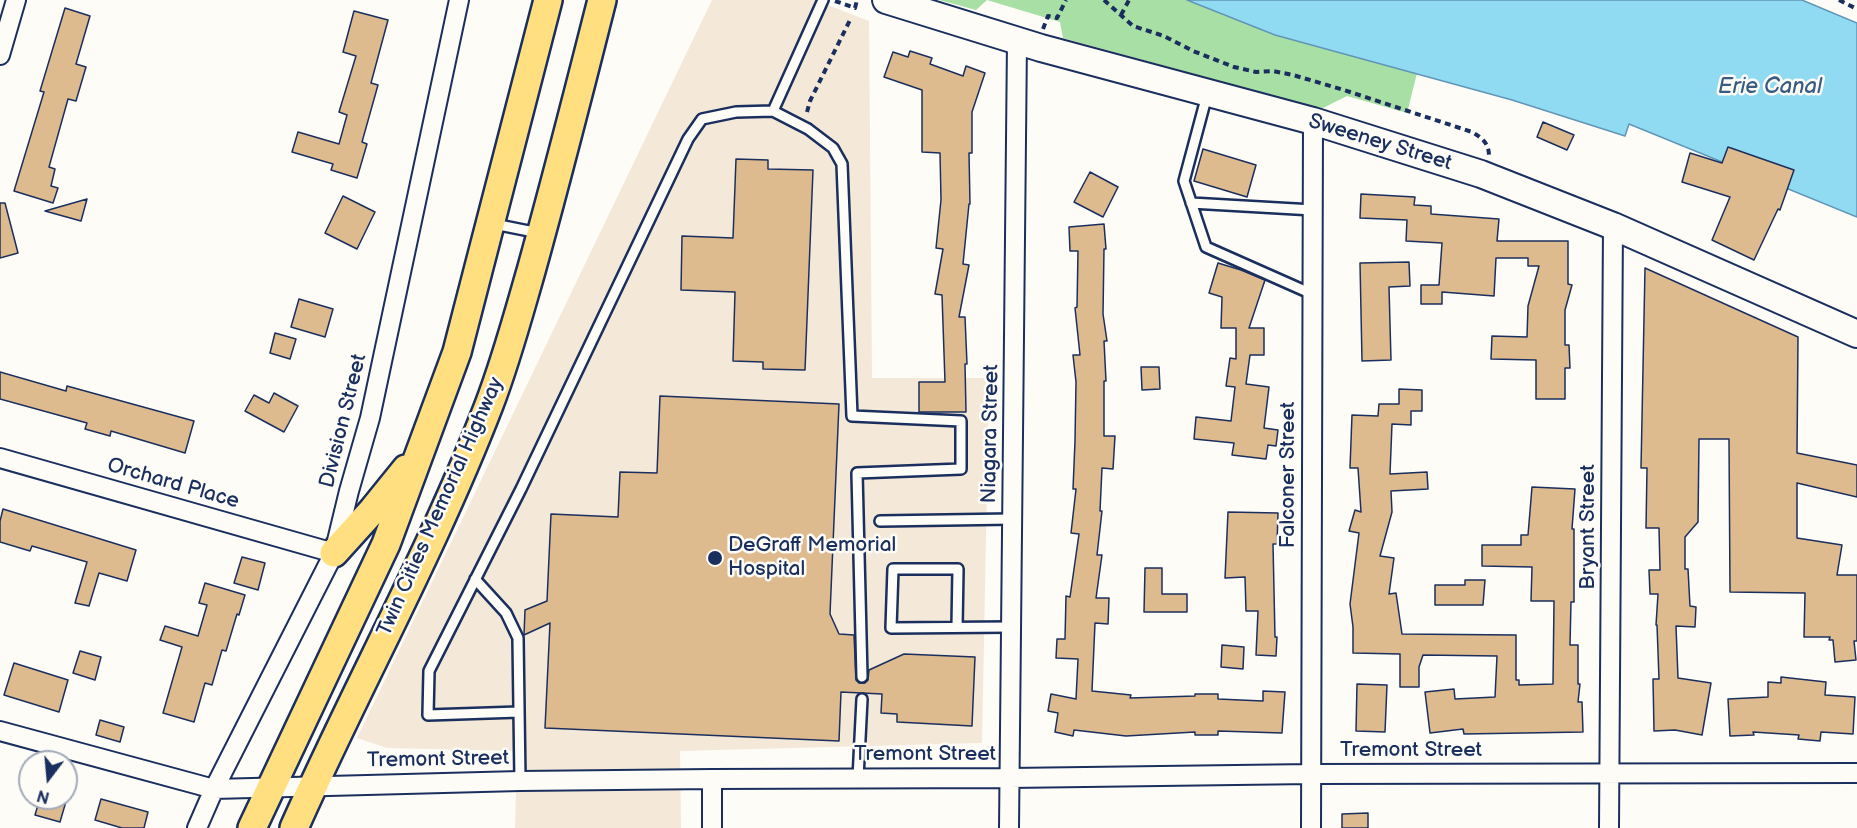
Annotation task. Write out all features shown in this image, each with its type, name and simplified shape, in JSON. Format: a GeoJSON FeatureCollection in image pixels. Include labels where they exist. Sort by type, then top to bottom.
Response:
{"type":"FeatureCollection","features":[{"type":"Feature","properties":{"kind":"main road","name":"Twin Cities Memorial Highway"},"geometry":{"type":"LineString","coordinates":[[252,828],[386,544],[457,352],[548,0]]}},
{"type":"Feature","properties":{"kind":"main road","name":"Twin Cities Memorial Highway"},"geometry":{"type":"LineString","coordinates":[[294,828],[428,548],[489,404],[541,234],[602,0]]}},
{"type":"Feature","properties":{"kind":"main road"},"geometry":{"type":"LineString","coordinates":[[334,553],[372,511],[423,447]]}},
{"type":"Feature","properties":{"kind":"street"},"geometry":{"type":"LineString","coordinates":[[0,55],[16,0]]}},
{"type":"Feature","properties":{"kind":"street","name":"Division Street"},"geometry":{"type":"LineString","coordinates":[[197,828],[214,789],[334,553],[370,418],[459,0]]}},
{"type":"Feature","properties":{"kind":"street","name":"Sweeney Street"},"geometry":{"type":"LineString","coordinates":[[886,0],[1029,38],[1208,93],[1312,121],[1481,174],[1613,226],[1857,334]]}},
{"type":"Feature","properties":{"kind":"street","name":"Niagara Street"},"geometry":{"type":"LineString","coordinates":[[1009,828],[1012,519],[1029,38]]}},
{"type":"Feature","properties":{"kind":"street","name":"Falconer Street"},"geometry":{"type":"LineString","coordinates":[[1311,828],[1312,121]]}},
{"type":"Feature","properties":{"kind":"street","name":"Bryant Street"},"geometry":{"type":"LineString","coordinates":[[1609,828],[1613,226]]}},
{"type":"Feature","properties":{"kind":"street","name":"Orchard Place"},"geometry":{"type":"LineString","coordinates":[[0,458],[334,553]]}},
{"type":"Feature","properties":{"kind":"street","name":"Tremont Street"},"geometry":{"type":"LineString","coordinates":[[0,731],[214,789],[269,789],[313,785],[712,778],[1857,773]]}},
{"type":"Feature","properties":{"kind":"street"},"geometry":{"type":"LineString","coordinates":[[712,778],[712,828]]}},
{"type":"Feature","properties":{"kind":"lane"},"geometry":{"type":"LineString","coordinates":[[773,111],[823,0]]}},
{"type":"Feature","properties":{"kind":"lane"},"geometry":{"type":"LineString","coordinates":[[1208,93],[1184,181],[1206,247],[1312,294]]}},
{"type":"Feature","properties":{"kind":"lane"},"geometry":{"type":"LineString","coordinates":[[519,712],[428,715],[429,671],[521,489],[688,139],[702,119],[736,112],[773,111],[808,129],[832,148],[842,164],[852,416],[961,421],[962,470],[857,473],[862,677]]}},
{"type":"Feature","properties":{"kind":"lane"},"geometry":{"type":"LineString","coordinates":[[1191,203],[1312,210]]}},
{"type":"Feature","properties":{"kind":"lane"},"geometry":{"type":"LineString","coordinates":[[491,223],[541,234]]}},
{"type":"Feature","properties":{"kind":"lane"},"geometry":{"type":"LineString","coordinates":[[880,520],[1012,519]]}},
{"type":"Feature","properties":{"kind":"lane"},"geometry":{"type":"LineString","coordinates":[[957,627],[958,569],[893,569],[891,628],[1011,627]]}},
{"type":"Feature","properties":{"kind":"lane"},"geometry":{"type":"LineString","coordinates":[[475,579],[506,613],[518,638],[520,781]]}},
{"type":"Feature","properties":{"kind":"lane"},"geometry":{"type":"LineString","coordinates":[[858,778],[862,699]]}},
{"type":"Feature","properties":{"kind":"path"},"geometry":{"type":"LineString","coordinates":[[844,4],[855,8],[857,0]]}},
{"type":"Feature","properties":{"kind":"path"},"geometry":{"type":"LineString","coordinates":[[1029,38],[1048,16],[1057,18],[1066,0]]}},
{"type":"Feature","properties":{"kind":"path"},"geometry":{"type":"LineString","coordinates":[[1104,0],[1133,26],[1164,36],[1193,51],[1234,67],[1256,72],[1273,71],[1293,75],[1472,132],[1482,138],[1487,145],[1488,160]]}},
{"type":"Feature","properties":{"kind":"path"},"geometry":{"type":"LineString","coordinates":[[1121,15],[1129,0]]}},
{"type":"Feature","properties":{"kind":"path"},"geometry":{"type":"LineString","coordinates":[[1839,0],[1857,9]]}},
{"type":"Feature","properties":{"kind":"path"},"geometry":{"type":"LineString","coordinates":[[807,112],[810,101],[851,18]]}},
{"type":"Feature","properties":{"kind":"shaded area","name":"DeGraff Memorial Hospital"},"geometry":{"type":"Polygon","coordinates":[[[712,0],[815,0],[869,21],[872,378],[989,378],[982,743],[680,751],[681,828],[515,828],[517,751],[387,748],[357,738],[712,0]]]}},
{"type":"Feature","properties":{"kind":"green space"},"geometry":{"type":"Polygon","coordinates":[[[939,0],[987,0],[976,10],[939,0]]]}},
{"type":"Feature","properties":{"kind":"green space"},"geometry":{"type":"Polygon","coordinates":[[[987,0],[1187,0],[1275,35],[1417,73],[1407,113],[1347,96],[1321,109],[1063,38],[1060,22],[987,0]]]}},
{"type":"Feature","properties":{"kind":"water","name":"Erie Canal"},"geometry":{"type":"Polygon","coordinates":[[[1187,0],[1802,0],[1857,23],[1857,217],[1629,124],[1625,136],[1512,100],[1275,35],[1187,0]]]}},
{"type":"Feature","properties":{"kind":"building"},"geometry":{"type":"Polygon","coordinates":[[[65,8],[90,16],[76,64],[86,67],[76,101],[68,99],[49,167],[55,169],[51,186],[58,188],[53,203],[14,191],[44,92],[40,91],[65,8]]]}},
{"type":"Feature","properties":{"kind":"building"},"geometry":{"type":"Polygon","coordinates":[[[354,11],[388,20],[371,83],[378,85],[362,142],[367,144],[357,178],[331,170],[333,164],[292,152],[298,132],[339,144],[347,115],[339,112],[356,56],[343,52],[354,11]]]}},
{"type":"Feature","properties":{"kind":"building"},"geometry":{"type":"Polygon","coordinates":[[[910,51],[932,58],[930,64],[963,76],[966,66],[985,73],[972,112],[972,153],[969,153],[970,204],[963,264],[969,265],[959,317],[965,317],[966,412],[919,412],[919,382],[945,382],[942,295],[935,294],[943,249],[936,248],[941,200],[940,153],[922,152],[922,90],[884,77],[893,52],[908,57],[910,51]]]}},
{"type":"Feature","properties":{"kind":"building"},"geometry":{"type":"Polygon","coordinates":[[[1543,122],[1574,135],[1567,150],[1537,137],[1543,122]]]}},
{"type":"Feature","properties":{"kind":"building"},"geometry":{"type":"Polygon","coordinates":[[[1728,147],[1794,170],[1780,210],[1778,209],[1754,260],[1712,240],[1730,197],[1682,182],[1690,153],[1722,163],[1728,147]]]}},
{"type":"Feature","properties":{"kind":"building"},"geometry":{"type":"Polygon","coordinates":[[[1203,149],[1256,165],[1247,197],[1194,181],[1203,149]]]}},
{"type":"Feature","properties":{"kind":"building"},"geometry":{"type":"Polygon","coordinates":[[[736,159],[768,160],[768,169],[813,170],[805,370],[763,369],[763,362],[733,361],[735,292],[681,290],[682,236],[733,238],[736,159]]]}},
{"type":"Feature","properties":{"kind":"building"},"geometry":{"type":"Polygon","coordinates":[[[1090,172],[1118,187],[1103,217],[1074,202],[1090,172]]]}},
{"type":"Feature","properties":{"kind":"building"},"geometry":{"type":"Polygon","coordinates":[[[1361,194],[1415,197],[1414,205],[1431,206],[1431,214],[1499,219],[1497,241],[1568,241],[1568,284],[1572,285],[1565,310],[1565,345],[1569,345],[1570,368],[1565,368],[1565,399],[1536,399],[1536,360],[1491,359],[1492,336],[1527,337],[1528,306],[1539,266],[1528,266],[1528,258],[1496,258],[1494,296],[1442,292],[1442,304],[1421,304],[1421,285],[1439,285],[1442,243],[1406,241],[1407,220],[1360,218],[1361,194]]]}},
{"type":"Feature","properties":{"kind":"building"},"geometry":{"type":"Polygon","coordinates":[[[343,196],[375,212],[357,249],[325,233],[343,196]]]}},
{"type":"Feature","properties":{"kind":"building"},"geometry":{"type":"Polygon","coordinates":[[[87,199],[81,221],[45,211],[87,199]]]}},
{"type":"Feature","properties":{"kind":"building"},"geometry":{"type":"Polygon","coordinates":[[[0,203],[5,203],[18,253],[0,258],[0,203]]]}},
{"type":"Feature","properties":{"kind":"building"},"geometry":{"type":"Polygon","coordinates":[[[1104,224],[1106,249],[1104,249],[1103,314],[1107,341],[1104,341],[1106,381],[1104,381],[1104,436],[1115,436],[1113,469],[1102,468],[1100,511],[1102,511],[1097,555],[1102,555],[1096,598],[1109,598],[1108,624],[1095,623],[1092,691],[1131,695],[1130,698],[1218,694],[1218,699],[1263,701],[1263,691],[1285,692],[1282,733],[1218,731],[1218,735],[1195,735],[1195,732],[1126,736],[1074,730],[1073,736],[1055,732],[1058,713],[1048,711],[1051,694],[1076,699],[1078,659],[1056,658],[1057,639],[1065,639],[1066,596],[1070,597],[1079,534],[1071,533],[1076,489],[1073,489],[1076,382],[1073,355],[1080,355],[1075,308],[1077,307],[1078,251],[1070,251],[1069,227],[1104,224]]]}},
{"type":"Feature","properties":{"kind":"building"},"geometry":{"type":"Polygon","coordinates":[[[1409,262],[1410,286],[1389,287],[1391,360],[1362,361],[1360,263],[1409,262]]]}},
{"type":"Feature","properties":{"kind":"building"},"geometry":{"type":"Polygon","coordinates":[[[1218,263],[1265,280],[1249,328],[1264,328],[1264,355],[1250,355],[1246,384],[1269,387],[1264,428],[1278,430],[1276,446],[1268,445],[1266,459],[1232,455],[1234,443],[1194,439],[1196,417],[1231,421],[1235,387],[1226,386],[1230,358],[1236,359],[1236,328],[1221,328],[1222,297],[1209,293],[1218,263]]]}},
{"type":"Feature","properties":{"kind":"building"},"geometry":{"type":"Polygon","coordinates":[[[1645,268],[1798,337],[1797,453],[1857,465],[1857,497],[1797,483],[1797,538],[1842,545],[1837,575],[1857,575],[1857,641],[1854,641],[1856,660],[1835,662],[1833,640],[1829,640],[1830,637],[1804,637],[1805,593],[1730,592],[1729,439],[1699,439],[1698,522],[1685,537],[1685,569],[1688,569],[1690,606],[1696,607],[1695,627],[1676,626],[1678,678],[1711,683],[1702,735],[1675,730],[1654,731],[1653,679],[1659,679],[1656,625],[1658,594],[1650,594],[1649,570],[1660,570],[1659,528],[1646,528],[1647,468],[1641,468],[1645,268]]]}},
{"type":"Feature","properties":{"kind":"building"},"geometry":{"type":"Polygon","coordinates":[[[299,299],[333,309],[325,337],[291,327],[299,299]]]}},
{"type":"Feature","properties":{"kind":"building"},"geometry":{"type":"Polygon","coordinates":[[[275,333],[296,339],[290,359],[270,353],[275,333]]]}},
{"type":"Feature","properties":{"kind":"building"},"geometry":{"type":"Polygon","coordinates":[[[1141,367],[1159,367],[1160,389],[1142,390],[1141,367]]]}},
{"type":"Feature","properties":{"kind":"building"},"geometry":{"type":"Polygon","coordinates":[[[0,372],[66,391],[67,386],[194,421],[185,453],[111,431],[110,436],[85,429],[87,423],[0,399],[0,372]]]}},
{"type":"Feature","properties":{"kind":"building"},"geometry":{"type":"Polygon","coordinates":[[[1399,389],[1422,390],[1422,411],[1411,411],[1411,425],[1392,424],[1390,474],[1427,472],[1428,489],[1391,491],[1392,512],[1380,556],[1394,558],[1389,594],[1396,593],[1402,634],[1516,635],[1516,680],[1519,680],[1519,685],[1553,684],[1554,601],[1531,601],[1532,567],[1482,566],[1482,545],[1521,545],[1521,535],[1528,535],[1532,487],[1575,489],[1572,529],[1574,529],[1574,602],[1571,602],[1570,645],[1578,645],[1578,684],[1580,684],[1578,702],[1582,702],[1583,732],[1464,734],[1463,729],[1430,733],[1425,692],[1454,689],[1455,699],[1495,697],[1497,656],[1423,655],[1419,667],[1419,687],[1400,687],[1400,654],[1353,653],[1350,604],[1359,533],[1349,531],[1355,510],[1361,512],[1358,468],[1350,468],[1352,415],[1378,416],[1379,404],[1399,404],[1399,389]]]}},
{"type":"Feature","properties":{"kind":"building"},"geometry":{"type":"Polygon","coordinates":[[[274,393],[298,406],[284,432],[245,411],[254,395],[269,403],[274,393]]]}},
{"type":"Feature","properties":{"kind":"building"},"geometry":{"type":"Polygon","coordinates":[[[660,396],[839,404],[830,614],[839,634],[854,635],[856,680],[859,683],[865,683],[868,680],[869,670],[904,654],[975,657],[972,726],[897,722],[897,714],[881,713],[882,694],[841,692],[839,741],[545,728],[550,623],[524,635],[525,610],[547,601],[551,514],[618,517],[620,472],[657,473],[660,396]]]}},
{"type":"Feature","properties":{"kind":"building"},"geometry":{"type":"Polygon","coordinates":[[[3,509],[136,550],[127,581],[99,573],[89,606],[75,603],[87,562],[32,546],[30,551],[0,542],[0,521],[3,509]]]}},
{"type":"Feature","properties":{"kind":"building"},"geometry":{"type":"Polygon","coordinates":[[[1228,512],[1278,513],[1277,544],[1273,544],[1276,656],[1256,655],[1258,611],[1246,611],[1245,577],[1225,578],[1228,512]]]}},
{"type":"Feature","properties":{"kind":"building"},"geometry":{"type":"Polygon","coordinates":[[[242,557],[265,563],[258,590],[234,583],[242,557]]]}},
{"type":"Feature","properties":{"kind":"building"},"geometry":{"type":"Polygon","coordinates":[[[1145,568],[1162,568],[1162,594],[1187,594],[1187,612],[1144,612],[1145,568]]]}},
{"type":"Feature","properties":{"kind":"building"},"geometry":{"type":"Polygon","coordinates":[[[1465,580],[1485,580],[1483,605],[1435,605],[1435,585],[1465,585],[1465,580]]]}},
{"type":"Feature","properties":{"kind":"building"},"geometry":{"type":"Polygon","coordinates":[[[205,583],[245,595],[226,651],[222,650],[212,685],[205,683],[194,722],[163,713],[182,647],[160,640],[165,626],[198,636],[207,605],[199,603],[205,583]]]}},
{"type":"Feature","properties":{"kind":"building"},"geometry":{"type":"Polygon","coordinates":[[[1222,645],[1244,647],[1243,669],[1221,667],[1222,645]]]}},
{"type":"Feature","properties":{"kind":"building"},"geometry":{"type":"Polygon","coordinates":[[[80,651],[101,657],[95,680],[73,673],[80,651]]]}},
{"type":"Feature","properties":{"kind":"building"},"geometry":{"type":"Polygon","coordinates":[[[14,663],[68,680],[59,712],[4,695],[14,663]]]}},
{"type":"Feature","properties":{"kind":"building"},"geometry":{"type":"Polygon","coordinates":[[[1781,677],[1826,682],[1825,695],[1855,697],[1853,734],[1821,732],[1820,741],[1798,739],[1799,735],[1753,732],[1754,735],[1730,736],[1728,699],[1768,697],[1768,682],[1781,683],[1781,677]]]}},
{"type":"Feature","properties":{"kind":"building"},"geometry":{"type":"Polygon","coordinates":[[[1357,684],[1387,685],[1385,732],[1356,731],[1357,684]]]}},
{"type":"Feature","properties":{"kind":"building"},"geometry":{"type":"Polygon","coordinates":[[[100,720],[124,727],[120,742],[96,735],[100,720]]]}},
{"type":"Feature","properties":{"kind":"building"},"geometry":{"type":"Polygon","coordinates":[[[101,799],[148,812],[144,828],[122,828],[95,820],[101,799]]]}},
{"type":"Feature","properties":{"kind":"building"},"geometry":{"type":"Polygon","coordinates":[[[36,810],[64,810],[60,822],[35,815],[36,810]]]}},
{"type":"Feature","properties":{"kind":"building"},"geometry":{"type":"Polygon","coordinates":[[[1368,813],[1368,828],[1342,828],[1342,814],[1368,813]]]}},
{"type":"Feature","properties":{"kind":"place","name":"DeGraff Memorial Hospital"},"geometry":{"type":"Point","coordinates":[715,558]}}]}
